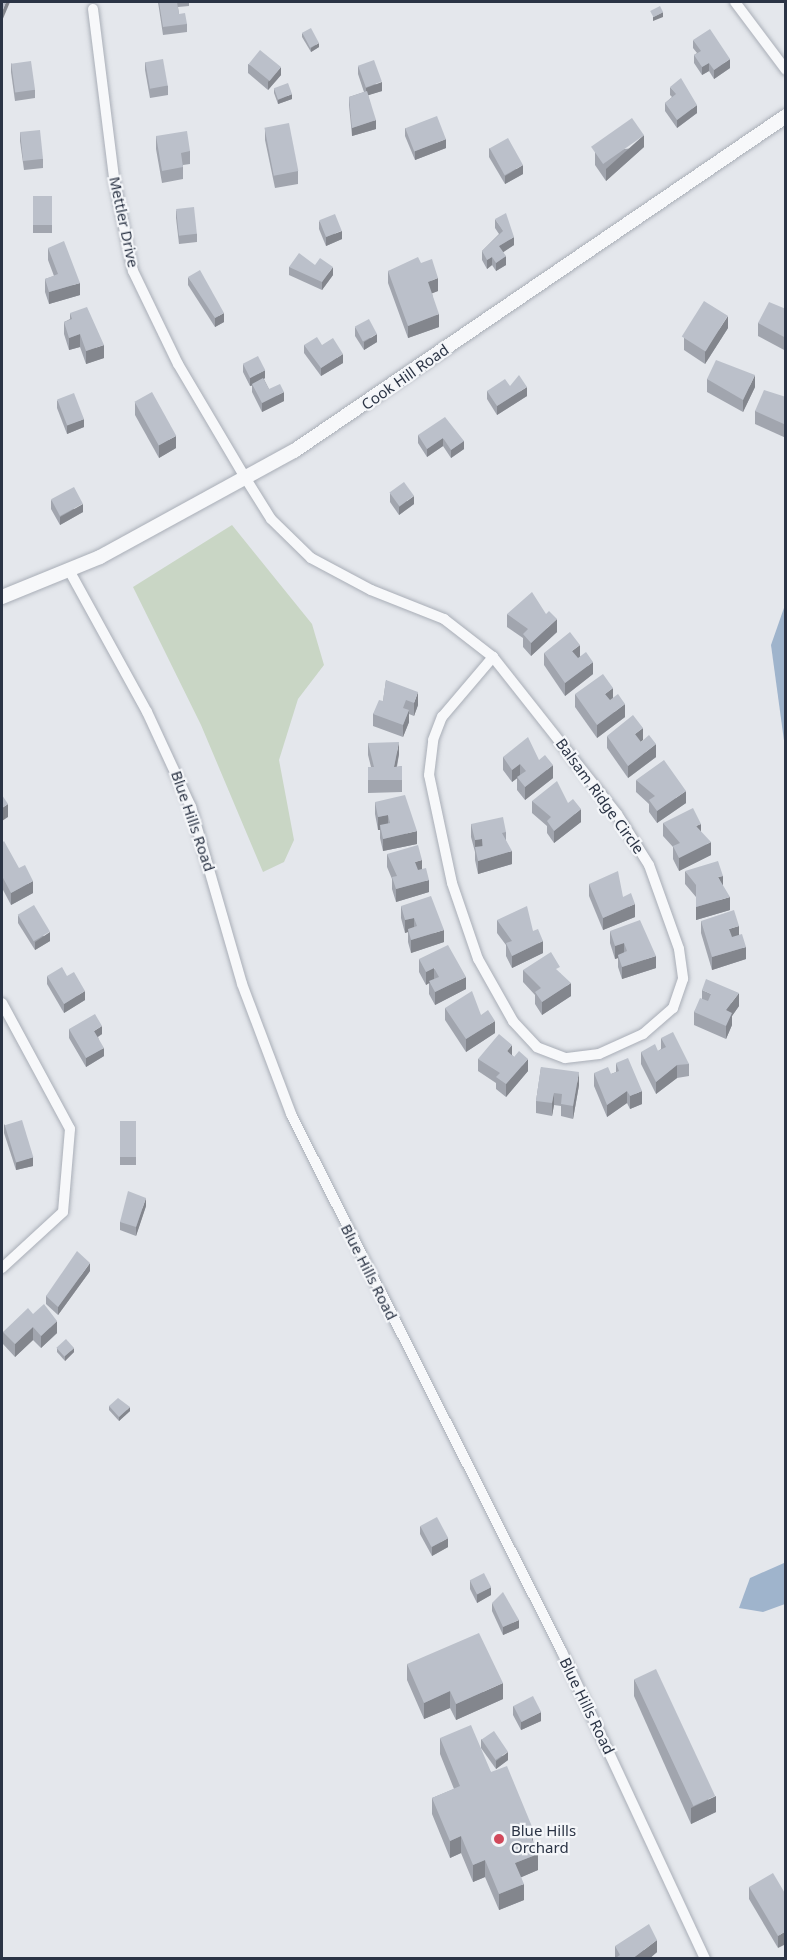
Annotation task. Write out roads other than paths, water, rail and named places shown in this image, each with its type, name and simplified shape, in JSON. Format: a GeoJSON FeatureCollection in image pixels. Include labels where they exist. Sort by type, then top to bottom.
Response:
{"type":"FeatureCollection","features":[{"type":"Feature","properties":{"kind":"street"},"geometry":{"type":"LineString","coordinates":[[735,2],[786,70]]}},
{"type":"Feature","properties":{"kind":"street","name":"Mettler Drive"},"geometry":{"type":"LineString","coordinates":[[93,9],[114,178],[133,271],[178,364],[246,479]]}},
{"type":"Feature","properties":{"kind":"street","name":"Cook Hill Road"},"geometry":{"type":"LineString","coordinates":[[2,597],[70,572],[246,479],[365,405],[786,116]]}},
{"type":"Feature","properties":{"kind":"street","name":"Balsam Ridge Circle"},"geometry":{"type":"LineString","coordinates":[[246,479],[271,519],[310,558],[371,590],[444,619],[493,657],[644,856],[679,949],[683,978],[673,1008],[643,1034],[598,1054],[566,1058],[537,1047],[513,1021],[478,959],[452,883],[429,775],[433,740],[442,717],[493,657]]}},
{"type":"Feature","properties":{"kind":"street","name":"Blue Hills Road"},"geometry":{"type":"LineString","coordinates":[[70,572],[147,712],[191,807],[242,984],[291,1114],[567,1662],[705,1959]]}},
{"type":"Feature","properties":{"kind":"street"},"geometry":{"type":"LineString","coordinates":[[2,1003],[70,1129],[63,1212],[2,1268]]}},
{"type":"Feature","properties":{"kind":"water"},"geometry":{"type":"Polygon","coordinates":[[[785,605],[785,748],[771,645],[785,605]]]}},
{"type":"Feature","properties":{"kind":"water"},"geometry":{"type":"Polygon","coordinates":[[[784,1563],[785,1604],[763,1612],[739,1608],[750,1578],[784,1563]]]}},
{"type":"Feature","properties":{"kind":"place","name":"Blue Hills Orchard"},"geometry":{"type":"Point","coordinates":[499,1839]}}]}
